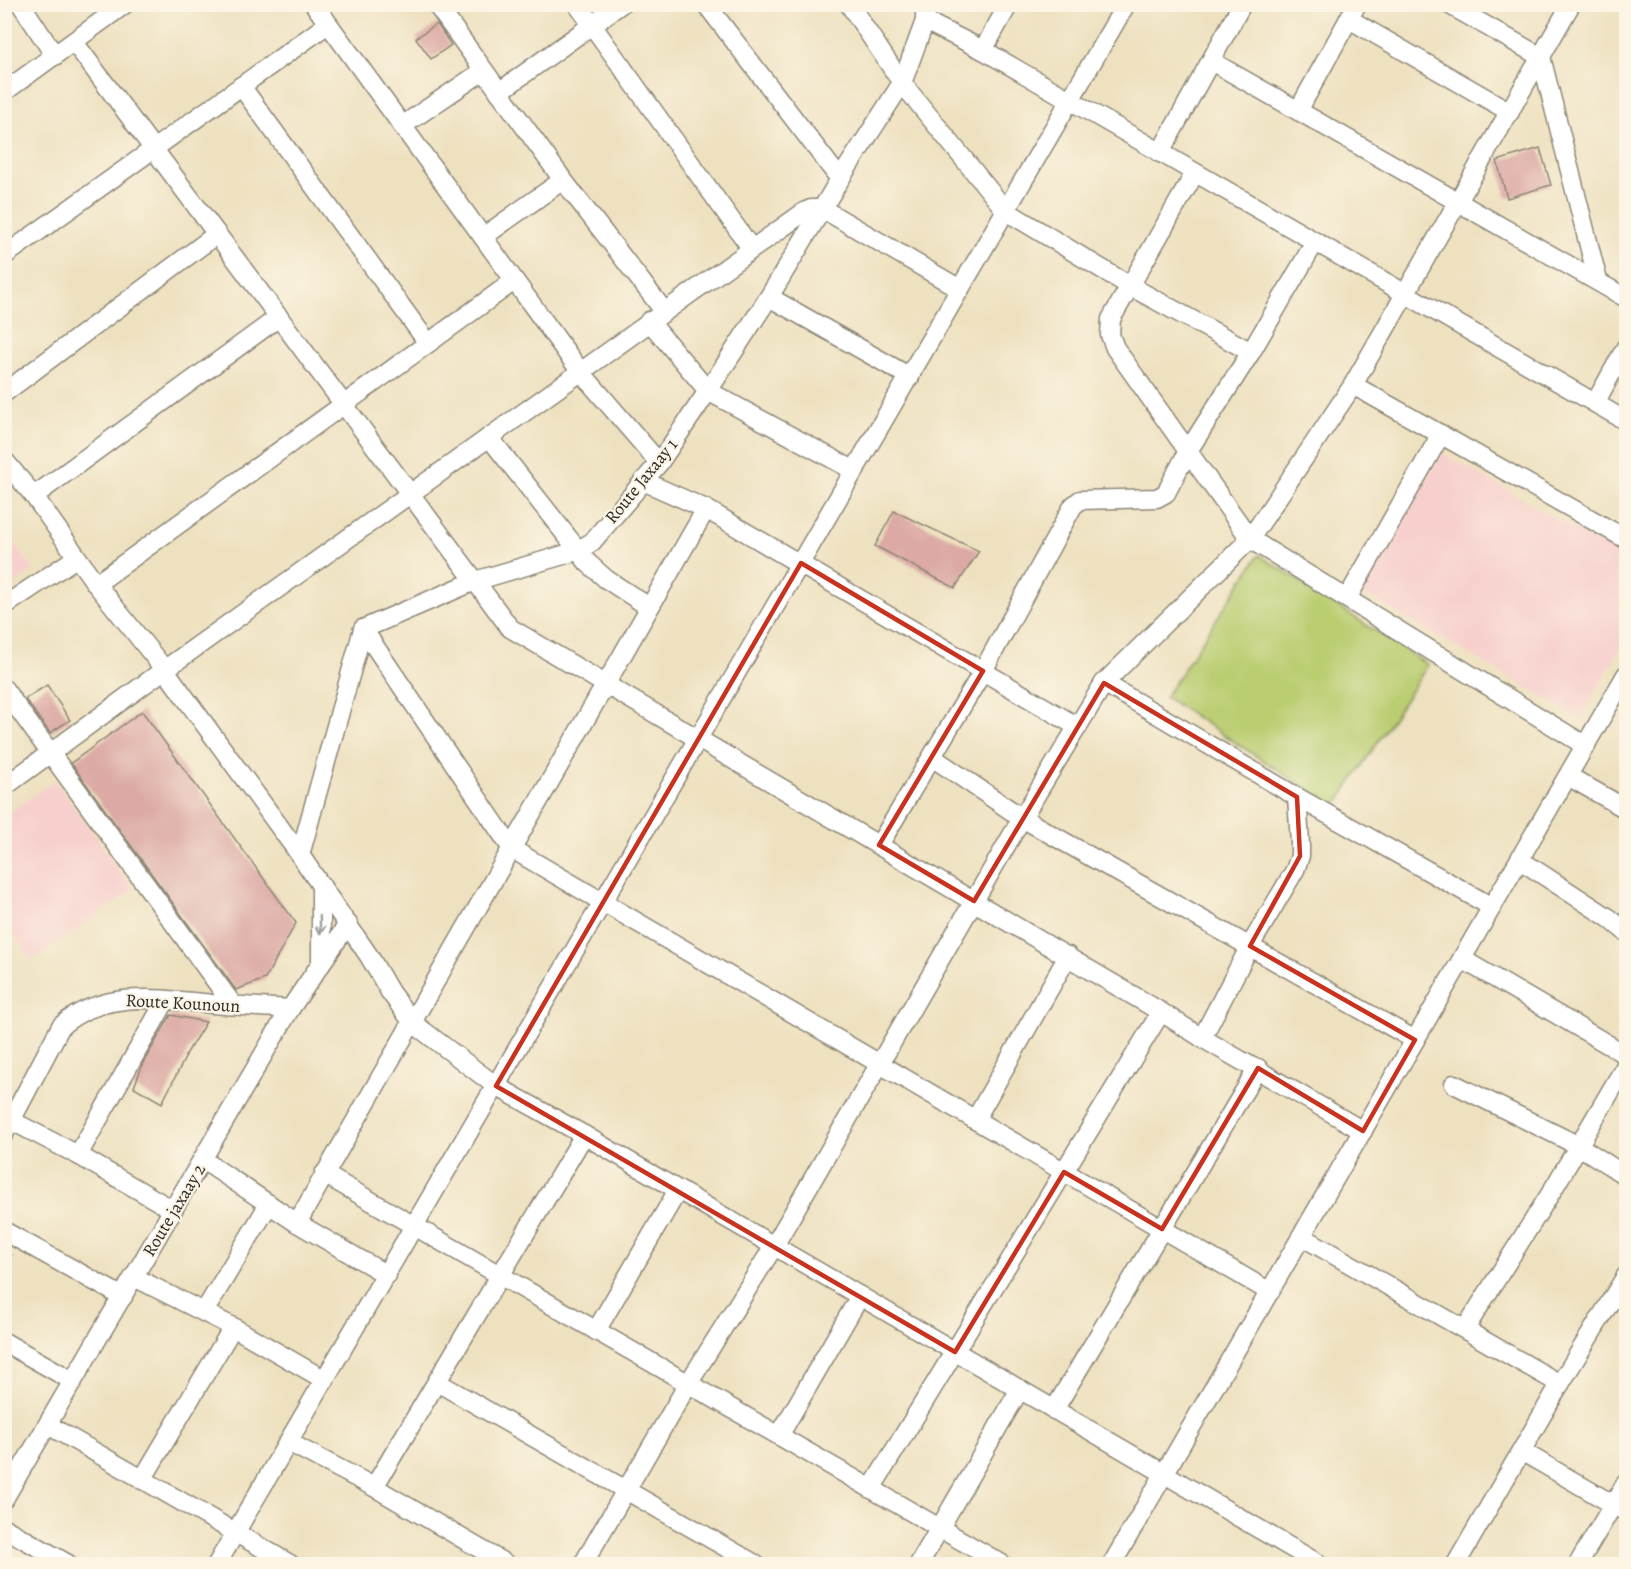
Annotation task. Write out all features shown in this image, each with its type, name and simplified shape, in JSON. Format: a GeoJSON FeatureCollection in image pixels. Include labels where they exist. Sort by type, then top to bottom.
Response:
{"type":"FeatureCollection","features":[{"type":"Feature","properties":{"kind":"street"},"geometry":{"type":"LineString","coordinates":[[21,4],[55,56]]}},
{"type":"Feature","properties":{"kind":"street"},"geometry":{"type":"LineString","coordinates":[[4,92],[125,4]]}},
{"type":"Feature","properties":{"kind":"street"},"geometry":{"type":"LineString","coordinates":[[314,4],[580,371],[659,463]]}},
{"type":"Feature","properties":{"kind":"street"},"geometry":{"type":"LineString","coordinates":[[436,4],[563,180],[664,311]]}},
{"type":"Feature","properties":{"kind":"street"},"geometry":{"type":"LineString","coordinates":[[577,4],[751,248]]}},
{"type":"Feature","properties":{"kind":"street"},"geometry":{"type":"LineString","coordinates":[[499,92],[621,4]]}},
{"type":"Feature","properties":{"kind":"street"},"geometry":{"type":"LineString","coordinates":[[706,4],[840,179]]}},
{"type":"Feature","properties":{"kind":"street"},"geometry":{"type":"LineString","coordinates":[[849,4],[902,82],[1006,211],[1130,286],[1251,352]]}},
{"type":"Feature","properties":{"kind":"street"},"geometry":{"type":"LineString","coordinates":[[983,50],[1009,4]]}},
{"type":"Feature","properties":{"kind":"street"},"geometry":{"type":"LineString","coordinates":[[218,1564],[1126,4]]}},
{"type":"Feature","properties":{"kind":"street"},"geometry":{"type":"LineString","coordinates":[[1161,153],[1242,4]]}},
{"type":"Feature","properties":{"kind":"street"},"geometry":{"type":"LineString","coordinates":[[1448,4],[1541,57],[1598,281]]}},
{"type":"Feature","properties":{"kind":"street"},"geometry":{"type":"LineString","coordinates":[[583,1564],[688,1384],[774,1246],[1022,818],[1104,683],[1250,539],[1353,385],[1571,4]]}},
{"type":"Feature","properties":{"kind":"street"},"geometry":{"type":"LineString","coordinates":[[1298,111],[1353,12],[1510,112]]}},
{"type":"Feature","properties":{"kind":"street"},"geometry":{"type":"LineString","coordinates":[[925,13],[1070,101],[1626,421]]}},
{"type":"Feature","properties":{"kind":"street","name":"Route Jaxaay 1"},"geometry":{"type":"LineString","coordinates":[[363,629],[475,581],[577,551],[592,542],[659,463],[769,297],[902,82],[925,13]]}},
{"type":"Feature","properties":{"kind":"street"},"geometry":{"type":"LineString","coordinates":[[4,256],[328,24]]}},
{"type":"Feature","properties":{"kind":"street"},"geometry":{"type":"LineString","coordinates":[[74,42],[510,628],[1363,1131]]}},
{"type":"Feature","properties":{"kind":"street"},"geometry":{"type":"LineString","coordinates":[[1211,61],[1626,298]]}},
{"type":"Feature","properties":{"kind":"street"},"geometry":{"type":"LineString","coordinates":[[402,126],[483,70]]}},
{"type":"Feature","properties":{"kind":"street"},"geometry":{"type":"LineString","coordinates":[[242,86],[428,343]]}},
{"type":"Feature","properties":{"kind":"street"},"geometry":{"type":"LineString","coordinates":[[1195,172],[1111,319],[1110,335],[1115,348],[1250,539],[1348,597],[1586,746]]}},
{"type":"Feature","properties":{"kind":"street"},"geometry":{"type":"LineString","coordinates":[[483,237],[563,180]]}},
{"type":"Feature","properties":{"kind":"street"},"geometry":{"type":"LineString","coordinates":[[4,787],[649,321],[804,212],[811,209],[823,209],[960,289]]}},
{"type":"Feature","properties":{"kind":"street"},"geometry":{"type":"LineString","coordinates":[[4,393],[217,234]]}},
{"type":"Feature","properties":{"kind":"street"},"geometry":{"type":"LineString","coordinates":[[879,845],[983,671],[1073,506],[1080,500],[1157,498],[1167,493],[1188,452],[1251,352],[1315,242]]}},
{"type":"Feature","properties":{"kind":"street"},"geometry":{"type":"LineString","coordinates":[[96,584],[514,281]]}},
{"type":"Feature","properties":{"kind":"street"},"geometry":{"type":"LineString","coordinates":[[769,297],[910,376]]}},
{"type":"Feature","properties":{"kind":"street"},"geometry":{"type":"LineString","coordinates":[[34,496],[279,317]]}},
{"type":"Feature","properties":{"kind":"street"},"geometry":{"type":"LineString","coordinates":[[649,321],[708,391],[855,471]]}},
{"type":"Feature","properties":{"kind":"street"},"geometry":{"type":"LineString","coordinates":[[1595,403],[1626,347]]}},
{"type":"Feature","properties":{"kind":"street"},"geometry":{"type":"LineString","coordinates":[[1353,385],[1626,538]]}},
{"type":"Feature","properties":{"kind":"street"},"geometry":{"type":"LineString","coordinates":[[1348,597],[1441,434]]}},
{"type":"Feature","properties":{"kind":"street"},"geometry":{"type":"LineString","coordinates":[[489,437],[577,551],[606,579],[649,607]]}},
{"type":"Feature","properties":{"kind":"street"},"geometry":{"type":"LineString","coordinates":[[4,460],[34,496],[76,558],[165,670],[300,855],[413,1023],[496,1086],[584,1135],[1319,1564]]}},
{"type":"Feature","properties":{"kind":"street"},"geometry":{"type":"LineString","coordinates":[[643,481],[706,509],[1078,726]]}},
{"type":"Feature","properties":{"kind":"street"},"geometry":{"type":"LineString","coordinates":[[297,1223],[706,509]]}},
{"type":"Feature","properties":{"kind":"street"},"geometry":{"type":"LineString","coordinates":[[4,606],[76,558]]}},
{"type":"Feature","properties":{"kind":"street"},"geometry":{"type":"LineString","coordinates":[[300,855],[363,629]]}},
{"type":"Feature","properties":{"kind":"street"},"geometry":{"type":"LineString","coordinates":[[363,629],[512,849],[1270,1292]]}},
{"type":"Feature","properties":{"kind":"street"},"geometry":{"type":"LineString","coordinates":[[1113,1564],[1626,675]]}},
{"type":"Feature","properties":{"kind":"street"},"geometry":{"type":"LineString","coordinates":[[1104,683],[1297,797],[1492,907]]}},
{"type":"Feature","properties":{"kind":"street"},"geometry":{"type":"LineString","coordinates":[[4,689],[233,1005]]}},
{"type":"Feature","properties":{"kind":"street"},"geometry":{"type":"LineString","coordinates":[[932,757],[1022,818],[1415,1040]]}},
{"type":"Feature","properties":{"kind":"street"},"geometry":{"type":"LineString","coordinates":[[1568,776],[1626,809]]}},
{"type":"Feature","properties":{"kind":"street"},"geometry":{"type":"LineString","coordinates":[[1202,1038],[1300,856],[1297,797]]}},
{"type":"Feature","properties":{"kind":"street"},"geometry":{"type":"LineString","coordinates":[[1520,860],[1609,918],[1626,932]]}},
{"type":"Feature","properties":{"kind":"street"},"geometry":{"type":"LineString","coordinates":[[321,885],[321,965]]}},
{"type":"Feature","properties":{"kind":"street","name":"Route jaxaay 2"},"geometry":{"type":"LineString","coordinates":[[4,1499],[12,1469],[48,1425],[290,1009],[348,924]]}},
{"type":"Feature","properties":{"kind":"street"},"geometry":{"type":"LineString","coordinates":[[975,1120],[1068,956]]}},
{"type":"Feature","properties":{"kind":"street"},"geometry":{"type":"LineString","coordinates":[[1462,959],[1626,1055]]}},
{"type":"Feature","properties":{"kind":"street","name":"Route Kounoun"},"geometry":{"type":"LineString","coordinates":[[8,1127],[61,1026],[73,1015],[106,1002],[122,999],[166,999],[290,1009]]}},
{"type":"Feature","properties":{"kind":"street"},"geometry":{"type":"LineString","coordinates":[[78,1155],[166,999]]}},
{"type":"Feature","properties":{"kind":"street"},"geometry":{"type":"LineString","coordinates":[[871,1489],[1161,1012]]}},
{"type":"Feature","properties":{"kind":"street"},"geometry":{"type":"LineString","coordinates":[[1466,1329],[1626,1065]]}},
{"type":"Feature","properties":{"kind":"street"},"geometry":{"type":"LineString","coordinates":[[1054,1410],[1258,1068]]}},
{"type":"Feature","properties":{"kind":"street"},"geometry":{"type":"LineString","coordinates":[[1454,1084],[1579,1146],[1626,1176]]}},
{"type":"Feature","properties":{"kind":"street"},"geometry":{"type":"LineString","coordinates":[[8,1127],[78,1155],[173,1210]]}},
{"type":"Feature","properties":{"kind":"street"},"geometry":{"type":"LineString","coordinates":[[374,1487],[584,1135]]}},
{"type":"Feature","properties":{"kind":"street"},"geometry":{"type":"LineString","coordinates":[[203,1160],[297,1223],[387,1275]]}},
{"type":"Feature","properties":{"kind":"street"},"geometry":{"type":"LineString","coordinates":[[324,1174],[1002,1564]]}},
{"type":"Feature","properties":{"kind":"street"},"geometry":{"type":"LineString","coordinates":[[596,1331],[678,1190]]}},
{"type":"Feature","properties":{"kind":"street"},"geometry":{"type":"LineString","coordinates":[[204,1312],[269,1204]]}},
{"type":"Feature","properties":{"kind":"street"},"geometry":{"type":"LineString","coordinates":[[4,1231],[123,1297]]}},
{"type":"Feature","properties":{"kind":"street"},"geometry":{"type":"LineString","coordinates":[[1301,1236],[1560,1384]]}},
{"type":"Feature","properties":{"kind":"street"},"geometry":{"type":"LineString","coordinates":[[134,1276],[233,1327],[325,1380]]}},
{"type":"Feature","properties":{"kind":"street"},"geometry":{"type":"LineString","coordinates":[[1456,1564],[1523,1452],[1560,1384],[1626,1276]]}},
{"type":"Feature","properties":{"kind":"street"},"geometry":{"type":"LineString","coordinates":[[778,1436],[860,1296]]}},
{"type":"Feature","properties":{"kind":"street"},"geometry":{"type":"LineString","coordinates":[[142,1479],[233,1327]]}},
{"type":"Feature","properties":{"kind":"street"},"geometry":{"type":"LineString","coordinates":[[4,1342],[74,1381]]}},
{"type":"Feature","properties":{"kind":"street"},"geometry":{"type":"LineString","coordinates":[[437,1382],[755,1564]]}},
{"type":"Feature","properties":{"kind":"street"},"geometry":{"type":"LineString","coordinates":[[919,1564],[1020,1389]]}},
{"type":"Feature","properties":{"kind":"street"},"geometry":{"type":"LineString","coordinates":[[48,1425],[290,1564]]}},
{"type":"Feature","properties":{"kind":"street"},"geometry":{"type":"LineString","coordinates":[[290,1443],[374,1487],[506,1564]]}},
{"type":"Feature","properties":{"kind":"street"},"geometry":{"type":"LineString","coordinates":[[1523,1452],[1620,1508]]}},
{"type":"Feature","properties":{"kind":"street"},"geometry":{"type":"LineString","coordinates":[[1578,1564],[1620,1508],[1626,1483]]}},
{"type":"Feature","properties":{"kind":"street"},"geometry":{"type":"LineString","coordinates":[[4,1528],[68,1564]]}},
{"type":"Feature","properties":{"kind":"highlighted area"},"geometry":{"type":"Polygon","coordinates":[[[801,563],[983,671],[879,845],[974,901],[1104,683],[1297,797],[1300,856],[1250,946],[1415,1040],[1363,1131],[1258,1068],[1162,1229],[1064,1172],[955,1352],[496,1086],[801,563]]]}},
{"type":"Feature","properties":{"kind":"shaded area"},"geometry":{"type":"Polygon","coordinates":[[[1442,453],[1626,559],[1626,638],[1580,718],[1361,592],[1442,453]]]}},
{"type":"Feature","properties":{"kind":"shaded area"},"geometry":{"type":"Polygon","coordinates":[[[4,530],[34,570],[5,591],[4,591],[4,530]]]}},
{"type":"Feature","properties":{"kind":"shaded area"},"geometry":{"type":"Polygon","coordinates":[[[55,780],[133,890],[32,960],[5,922],[5,816],[55,780]]]}},
{"type":"Feature","properties":{"kind":"green space"},"geometry":{"type":"Polygon","coordinates":[[[1259,555],[1428,665],[1335,807],[1165,697],[1259,555]]]}},
{"type":"Feature","properties":{"kind":"building"},"geometry":{"type":"Polygon","coordinates":[[[437,24],[451,45],[431,59],[416,38],[437,24]]]}},
{"type":"Feature","properties":{"kind":"building"},"geometry":{"type":"Polygon","coordinates":[[[1540,148],[1551,185],[1507,198],[1497,161],[1540,148]]]}},
{"type":"Feature","properties":{"kind":"building"},"geometry":{"type":"Polygon","coordinates":[[[894,511],[979,551],[955,588],[875,546],[894,511]]]}},
{"type":"Feature","properties":{"kind":"building"},"geometry":{"type":"Polygon","coordinates":[[[47,685],[70,720],[50,733],[25,699],[47,685]]]}},
{"type":"Feature","properties":{"kind":"building"},"geometry":{"type":"Polygon","coordinates":[[[142,711],[296,923],[265,979],[236,990],[71,763],[142,711]]]}},
{"type":"Feature","properties":{"kind":"building"},"geometry":{"type":"Polygon","coordinates":[[[171,1015],[206,1022],[185,1056],[162,1103],[134,1087],[144,1061],[171,1015]]]}}]}
